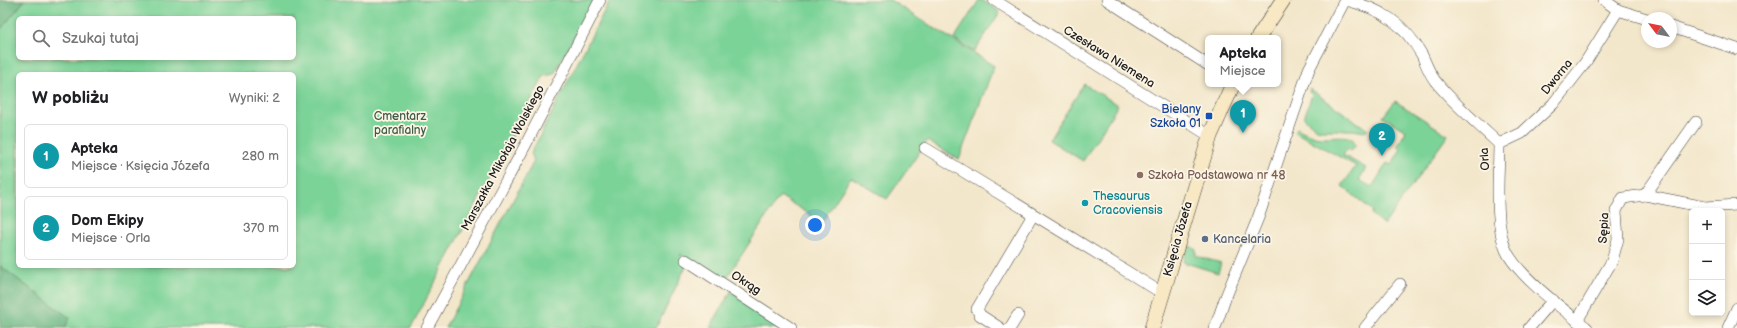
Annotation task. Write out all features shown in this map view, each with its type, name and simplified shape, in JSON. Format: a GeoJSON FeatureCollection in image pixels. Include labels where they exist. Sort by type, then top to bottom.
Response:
{"type":"FeatureCollection","features":[{"type":"Feature","properties":{"kind":"street","name":"Marszałka Mikołaja Wolskiego"},"geometry":{"type":"LineString","coordinates":[[427,328],[526,144],[600,0]]}},
{"type":"Feature","properties":{"kind":"street","name":"Czesława Niemena"},"geometry":{"type":"LineString","coordinates":[[994,0],[1210,136]]}},
{"type":"Feature","properties":{"kind":"street"},"geometry":{"type":"LineString","coordinates":[[1107,0],[1205,63]]}},
{"type":"Feature","properties":{"kind":"street"},"geometry":{"type":"LineString","coordinates":[[1260,35],[1283,0]]}},
{"type":"Feature","properties":{"kind":"street"},"geometry":{"type":"LineString","coordinates":[[1215,328],[1224,299],[1258,218],[1309,69],[1345,0]]}},
{"type":"Feature","properties":{"kind":"street","name":"Orla"},"geometry":{"type":"LineString","coordinates":[[1345,0],[1366,5],[1387,16],[1406,31],[1421,54],[1435,81],[1499,144],[1500,224],[1506,249],[1516,267],[1577,321],[1587,328]]}},
{"type":"Feature","properties":{"kind":"street"},"geometry":{"type":"LineString","coordinates":[[1604,0],[1618,10],[1641,17]]}},
{"type":"Feature","properties":{"kind":"street","name":"Dworna"},"geometry":{"type":"LineString","coordinates":[[1499,144],[1522,133],[1553,104],[1585,63],[1618,10]]}},
{"type":"Feature","properties":{"kind":"street"},"geometry":{"type":"LineString","coordinates":[[1677,29],[1737,49]]}},
{"type":"Feature","properties":{"kind":"street","name":"Księcia Józefa"},"geometry":{"type":"LineString","coordinates":[[1152,328],[1210,136],[1232,87]]}},
{"type":"Feature","properties":{"kind":"street"},"geometry":{"type":"LineString","coordinates":[[1645,195],[1696,122]]}},
{"type":"Feature","properties":{"kind":"street"},"geometry":{"type":"LineString","coordinates":[[925,148],[1162,294]]}},
{"type":"Feature","properties":{"kind":"street","name":"Sępia"},"geometry":{"type":"LineString","coordinates":[[1577,321],[1612,261],[1618,239],[1616,211],[1623,198],[1645,195],[1705,207],[1737,205]]}},
{"type":"Feature","properties":{"kind":"street"},"geometry":{"type":"LineString","coordinates":[[1000,328],[980,315],[977,309],[1033,215]]}},
{"type":"Feature","properties":{"kind":"street","name":"Okrąg"},"geometry":{"type":"LineString","coordinates":[[686,260],[791,328]]}},
{"type":"Feature","properties":{"kind":"street"},"geometry":{"type":"LineString","coordinates":[[1365,328],[1400,284]]}},
{"type":"Feature","properties":{"kind":"street"},"geometry":{"type":"LineString","coordinates":[[1529,328],[1553,300]]}},
{"type":"Feature","properties":{"kind":"street"},"geometry":{"type":"LineString","coordinates":[[1728,328],[1737,308]]}},
{"type":"Feature","properties":{"kind":"street"},"geometry":{"type":"LineString","coordinates":[[1010,328],[1018,315]]}},
{"type":"Feature","properties":{"kind":"green space"},"geometry":{"type":"Polygon","coordinates":[[[0,0],[25,0],[0,30],[0,0]]]}},
{"type":"Feature","properties":{"kind":"green space","name":"Cmentarz parafialny"},"geometry":{"type":"Polygon","coordinates":[[[25,0],[594,0],[554,74],[544,76],[411,328],[65,328],[69,318],[0,266],[0,30],[25,0]]]}},
{"type":"Feature","properties":{"kind":"green space"},"geometry":{"type":"Polygon","coordinates":[[[610,0],[890,0],[994,66],[959,159],[927,141],[887,199],[851,177],[822,222],[780,196],[724,282],[680,254],[687,264],[656,328],[445,328],[534,161],[531,153],[610,0]]]}},
{"type":"Feature","properties":{"kind":"green space"},"geometry":{"type":"Polygon","coordinates":[[[979,0],[982,0],[1000,12],[974,52],[954,39],[979,0]]]}},
{"type":"Feature","properties":{"kind":"green space"},"geometry":{"type":"Polygon","coordinates":[[[1084,84],[1118,105],[1083,161],[1049,140],[1084,84]]]}},
{"type":"Feature","properties":{"kind":"green space"},"geometry":{"type":"Polygon","coordinates":[[[1310,89],[1368,130],[1365,132],[1353,130],[1317,129],[1304,118],[1312,94],[1309,92],[1310,89]]]}},
{"type":"Feature","properties":{"kind":"green space"},"geometry":{"type":"Polygon","coordinates":[[[1395,101],[1448,135],[1384,225],[1371,214],[1373,211],[1342,186],[1356,166],[1295,132],[1297,128],[1308,134],[1317,136],[1342,136],[1351,138],[1354,141],[1355,146],[1351,151],[1347,149],[1343,155],[1366,168],[1359,180],[1372,187],[1387,163],[1391,165],[1401,149],[1397,147],[1406,131],[1383,117],[1395,101]]]}},
{"type":"Feature","properties":{"kind":"green space"},"geometry":{"type":"Polygon","coordinates":[[[1188,245],[1196,249],[1196,256],[1221,263],[1218,273],[1183,262],[1188,245]]]}},
{"type":"Feature","properties":{"kind":"green space"},"geometry":{"type":"Polygon","coordinates":[[[0,266],[70,318],[65,328],[0,328],[0,266]]]}},
{"type":"Feature","properties":{"kind":"green space"},"geometry":{"type":"Polygon","coordinates":[[[731,291],[786,328],[710,328],[731,291]]]}},
{"type":"Feature","properties":{"kind":"place","name":"Bielany Szkoła 01"},"geometry":{"type":"Point","coordinates":[1209,116]}},
{"type":"Feature","properties":{"kind":"place","name":"Apteka"},"geometry":{"type":"Point","coordinates":[1243,133]}},
{"type":"Feature","properties":{"kind":"place","name":"Dom Ekipy"},"geometry":{"type":"Point","coordinates":[1382,156]}},
{"type":"Feature","properties":{"kind":"place","name":"Szkoła Podstawowa nr 48"},"geometry":{"type":"Point","coordinates":[1140,175]}},
{"type":"Feature","properties":{"kind":"place","name":"Thesaurus Cracoviensis"},"geometry":{"type":"Point","coordinates":[1085,203]}},
{"type":"Feature","properties":{"kind":"place","name":"Kancelaria"},"geometry":{"type":"Point","coordinates":[1205,239]}}]}
